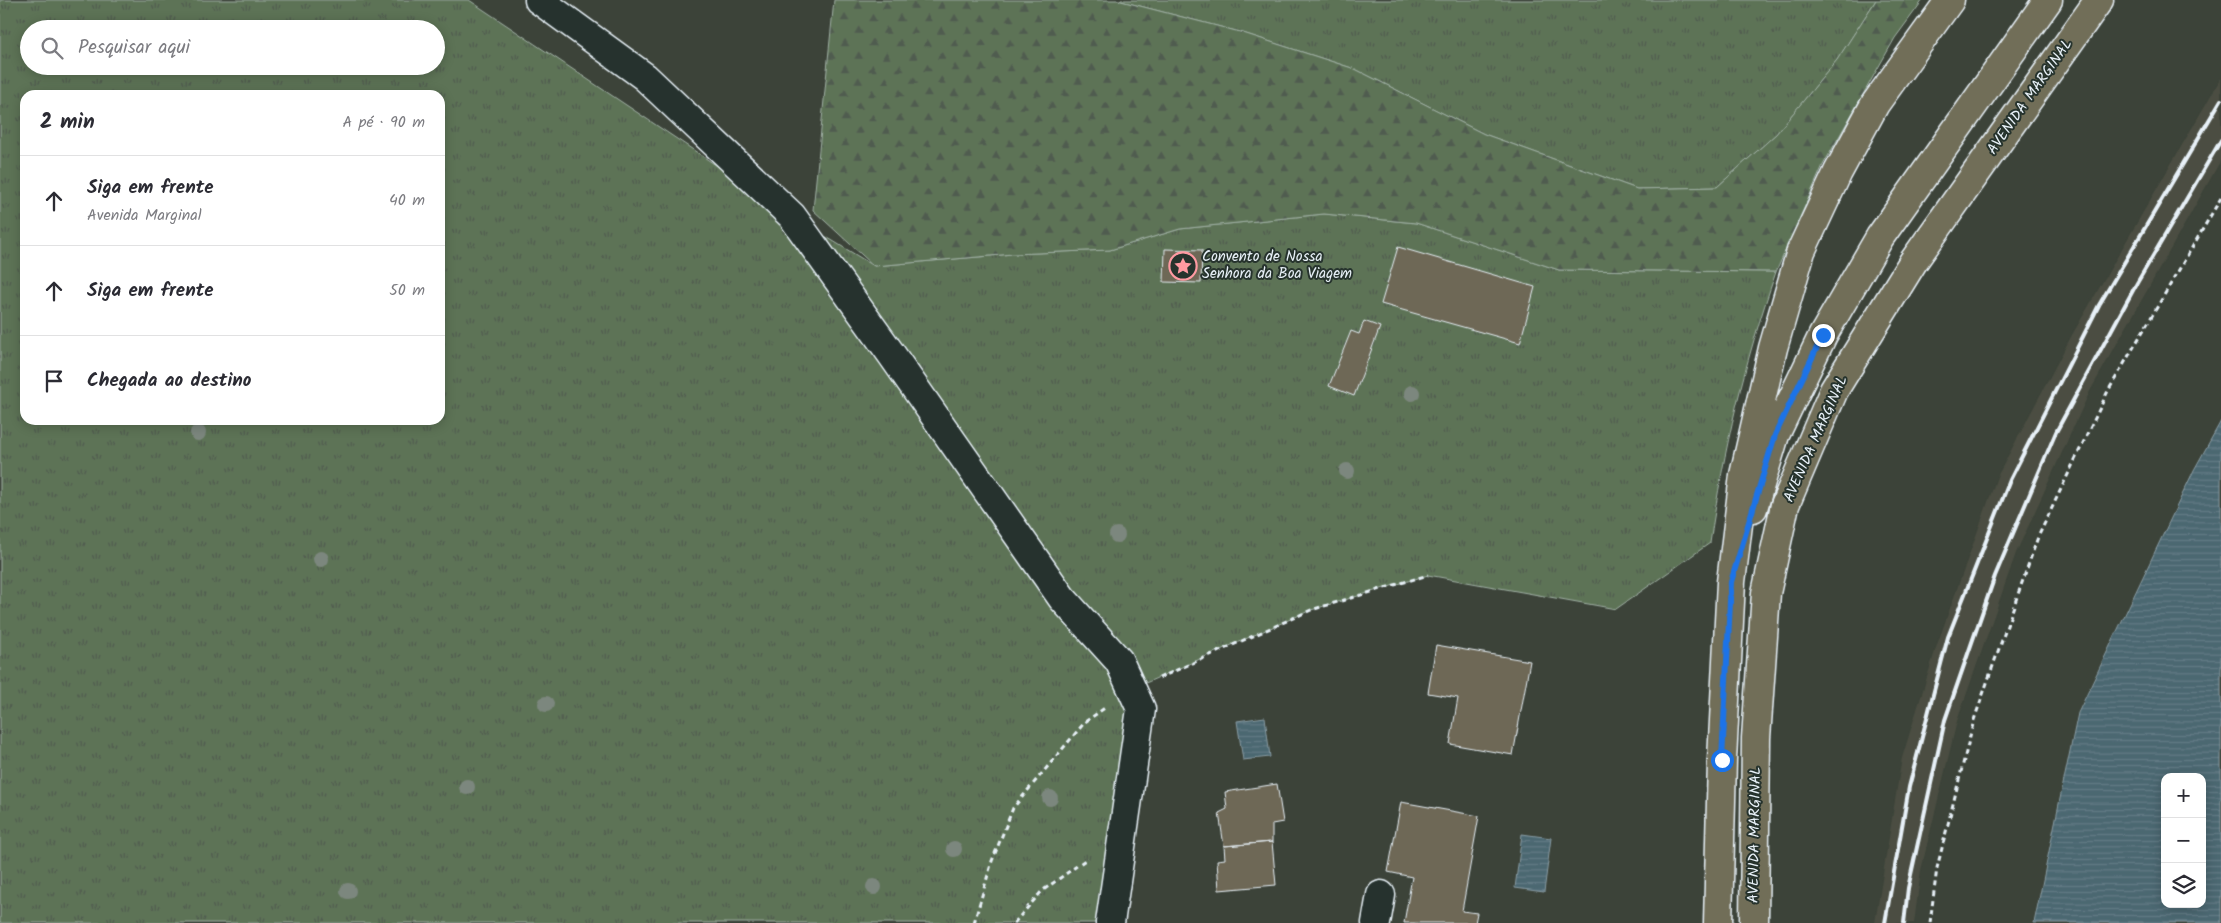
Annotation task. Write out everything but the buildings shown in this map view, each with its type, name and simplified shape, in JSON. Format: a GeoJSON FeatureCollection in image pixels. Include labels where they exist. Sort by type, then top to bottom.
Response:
{"type":"FeatureCollection","features":[{"type":"Feature","properties":{"kind":"main road"},"geometry":{"type":"LineString","coordinates":[[1718,923],[1722,760],[1731,582],[1744,475],[1773,348],[1801,251],[1838,172],[1875,104],[1950,0]]}},
{"type":"Feature","properties":{"kind":"main road"},"geometry":{"type":"LineString","coordinates":[[1731,582],[1775,435],[1823,335],[1880,237],[2048,0]]}},
{"type":"Feature","properties":{"kind":"main road","name":"AVENIDA MARGINAL"},"geometry":{"type":"LineString","coordinates":[[1754,923],[1756,738],[1765,602],[1785,505],[1834,390],[1913,262],[2098,0]]}},
{"type":"Feature","properties":{"kind":"street"},"geometry":{"type":"LineString","coordinates":[[539,0],[645,77],[792,216],[1062,598],[1119,661],[1141,708],[1110,923]]}},
{"type":"Feature","properties":{"kind":"street"},"geometry":{"type":"LineString","coordinates":[[1376,923],[1381,895]]}},
{"type":"Feature","properties":{"kind":"path"},"geometry":{"type":"LineString","coordinates":[[1930,923],[1937,868],[1974,720],[2038,537],[2108,391],[2221,198]]}},
{"type":"Feature","properties":{"kind":"path"},"geometry":{"type":"LineString","coordinates":[[1014,923],[1042,891],[1124,832]]}},
{"type":"Feature","properties":{"kind":"shaded area"},"geometry":{"type":"Polygon","coordinates":[[[2221,78],[2221,160],[2090,391],[2016,553],[1957,721],[1921,870],[1914,923],[1875,923],[1902,758],[1937,645],[1997,477],[2072,335],[2221,78]]]}},
{"type":"Feature","properties":{"kind":"green space"},"geometry":{"type":"Polygon","coordinates":[[[0,0],[469,0],[792,216],[874,266],[1013,254],[1110,250],[1180,229],[1324,214],[1416,223],[1559,270],[1776,272],[1754,339],[1736,406],[1710,543],[1616,609],[1428,575],[1311,610],[1132,689],[1110,923],[0,923],[0,0]]]}},
{"type":"Feature","properties":{"kind":"green space"},"geometry":{"type":"Polygon","coordinates":[[[834,0],[1117,0],[1240,32],[1355,69],[1484,134],[1637,189],[1717,187],[1776,134],[1837,60],[1876,0],[1923,0],[1895,38],[1823,165],[1776,272],[1559,270],[1416,223],[1324,214],[1180,229],[1110,250],[1013,254],[874,266],[813,210],[834,0]]]}},
{"type":"Feature","properties":{"kind":"green space"},"geometry":{"type":"Polygon","coordinates":[[[1117,0],[1876,0],[1837,60],[1776,134],[1717,187],[1637,189],[1484,134],[1355,69],[1240,32],[1117,0]]]}},
{"type":"Feature","properties":{"kind":"water"},"geometry":{"type":"Polygon","coordinates":[[[2221,421],[2221,923],[2034,923],[2078,713],[2194,470],[2221,421]]]}},
{"type":"Feature","properties":{"kind":"water"},"geometry":{"type":"Polygon","coordinates":[[[1265,717],[1270,757],[1243,760],[1237,721],[1265,717]]]}},
{"type":"Feature","properties":{"kind":"water"},"geometry":{"type":"Polygon","coordinates":[[[1522,834],[1551,838],[1544,892],[1515,888],[1522,834]]]}},
{"type":"Feature","properties":{"kind":"railway"},"geometry":{"type":"LineString","coordinates":[[1885,923],[1909,787],[1948,637],[2010,480],[2099,305],[2221,100]]}},
{"type":"Feature","properties":{"kind":"railway"},"geometry":{"type":"LineString","coordinates":[[1904,923],[1908,888],[1945,720],[1995,576],[2056,432],[2137,283],[2221,140]]}},
{"type":"Feature","properties":{"kind":"place","name":"Convento de Nossa Senhora da Boa Viagem"},"geometry":{"type":"Point","coordinates":[1183,266]}},
{"type":"Feature","properties":{"kind":"route"},"geometry":{"type":"LineString","coordinates":[[1722,760],[1731,582],[1775,435],[1823,335]]}}]}
